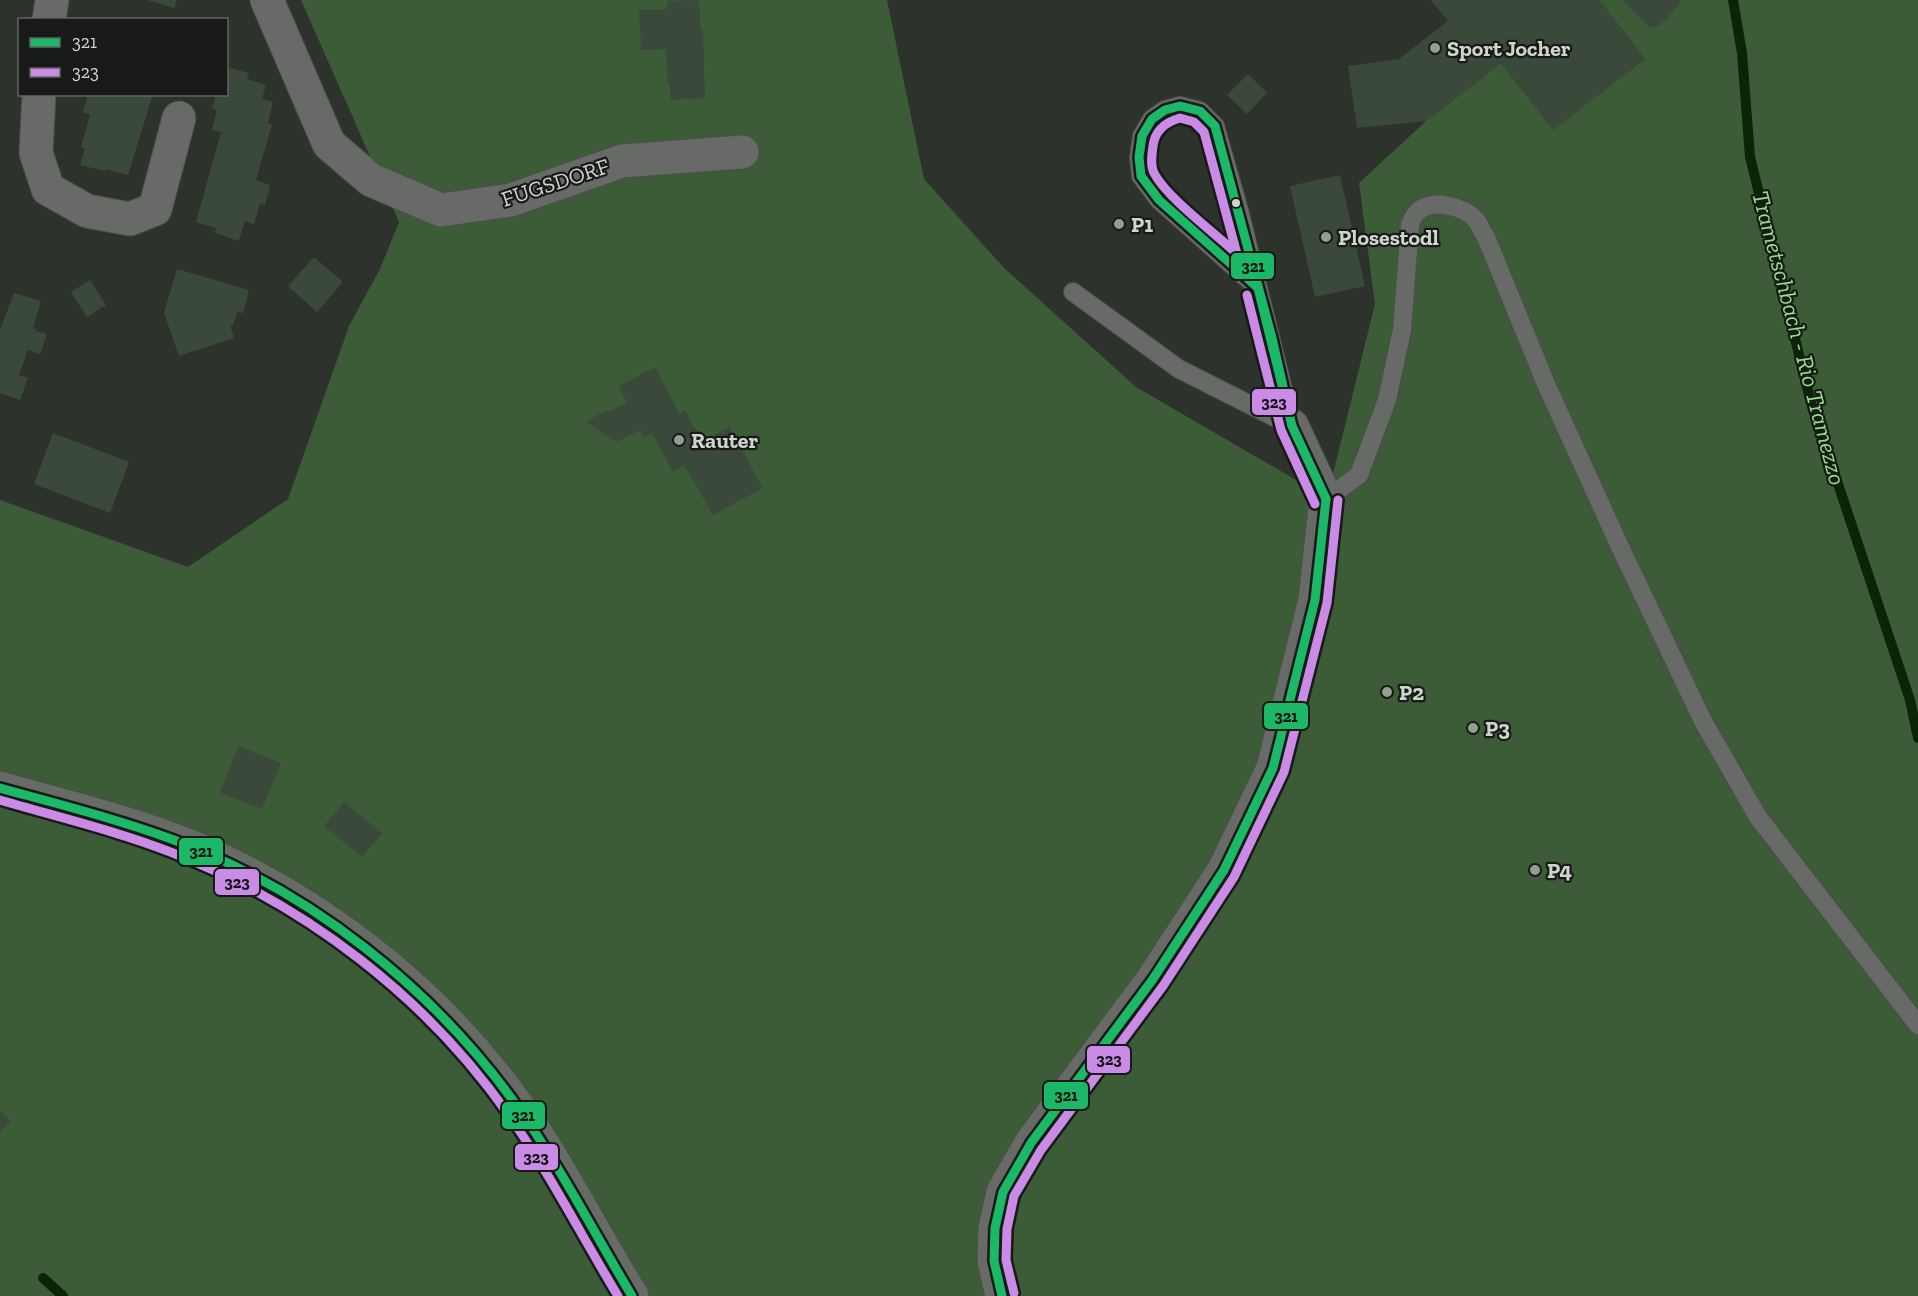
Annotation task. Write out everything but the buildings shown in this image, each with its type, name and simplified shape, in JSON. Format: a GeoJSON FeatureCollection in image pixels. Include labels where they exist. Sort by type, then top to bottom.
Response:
{"type":"FeatureCollection","features":[{"type":"Feature","properties":{"kind":"street"},"geometry":{"type":"LineString","coordinates":[[49,18],[52,0]]}},
{"type":"Feature","properties":{"kind":"street","name":"FUGSDORF"},"geometry":{"type":"LineString","coordinates":[[267,0],[329,144],[371,180],[441,210],[511,200],[622,161],[742,152]]}},
{"type":"Feature","properties":{"kind":"street"},"geometry":{"type":"LineString","coordinates":[[39,96],[36,153],[48,189],[87,211],[130,219],[155,209],[179,118]]}},
{"type":"Feature","properties":{"kind":"street"},"geometry":{"type":"LineString","coordinates":[[1002,1296],[994,1261],[995,1228],[1003,1192],[1031,1143],[1153,979],[1224,870],[1273,768],[1315,600],[1326,499],[1292,426]]}},
{"type":"Feature","properties":{"kind":"street"},"geometry":{"type":"LineString","coordinates":[[0,788],[134,827],[199,850],[270,885],[337,927],[400,978],[451,1026],[498,1080],[545,1148],[632,1296]]}},
{"type":"Feature","properties":{"kind":"lane"},"geometry":{"type":"LineString","coordinates":[[1258,288],[1159,200],[1141,176],[1139,157],[1142,136],[1152,119],[1164,110],[1180,106],[1200,111],[1215,126],[1239,210],[1292,426]]}},
{"type":"Feature","properties":{"kind":"lane"},"geometry":{"type":"LineString","coordinates":[[1326,499],[1359,475],[1387,400],[1402,330],[1410,225],[1416,213],[1426,207],[1442,204],[1459,209],[1475,220],[1486,237],[1546,384],[1703,722],[1758,816],[1918,1025]]}},
{"type":"Feature","properties":{"kind":"lane"},"geometry":{"type":"LineString","coordinates":[[1073,292],[1179,369],[1292,426]]}},
{"type":"Feature","properties":{"kind":"green space"},"geometry":{"type":"Polygon","coordinates":[[[301,0],[887,0],[924,179],[1004,268],[1136,387],[1327,498],[1375,304],[1359,183],[1426,121],[1501,63],[1553,129],[1645,59],[1599,0],[1918,0],[1918,1296],[0,1296],[0,500],[188,567],[288,499],[349,326],[380,269],[399,222],[301,0]]]}},
{"type":"Feature","properties":{"kind":"waterway","name":"Trametschbach - Rio Tramezzo"},"geometry":{"type":"LineString","coordinates":[[1733,0],[1742,53],[1750,157],[1811,403],[1910,700],[1918,738]]}},
{"type":"Feature","properties":{"kind":"waterway"},"geometry":{"type":"LineString","coordinates":[[43,1278],[63,1296]]}},
{"type":"Feature","properties":{"kind":"transit line","name":"321"},"geometry":{"type":"LineString","coordinates":[[1180,106],[1200,111],[1215,126],[1272,338],[1292,426],[1258,288],[1159,200],[1141,176],[1139,157],[1142,136],[1152,119],[1165,110],[1180,106]]}},
{"type":"Feature","properties":{"kind":"transit line","name":"323"},"geometry":{"type":"LineString","coordinates":[[1180,118],[1194,122],[1204,132],[1237,254],[1180,204],[1160,183],[1154,173],[1152,156],[1156,135],[1166,124],[1180,118]]}},
{"type":"Feature","properties":{"kind":"transit line","name":"323"},"geometry":{"type":"LineString","coordinates":[[1247,295],[1281,430],[1315,504]]}},
{"type":"Feature","properties":{"kind":"transit line","name":"321"},"geometry":{"type":"LineString","coordinates":[[1292,426],[1326,499]]}},
{"type":"Feature","properties":{"kind":"transit line","name":"321"},"geometry":{"type":"LineString","coordinates":[[1002,1296],[994,1261],[995,1228],[1003,1192],[1031,1143],[1153,979],[1224,870],[1273,768],[1315,600],[1326,499]]}},
{"type":"Feature","properties":{"kind":"transit line","name":"323"},"geometry":{"type":"LineString","coordinates":[[1014,1293],[1006,1260],[1007,1229],[1014,1196],[1041,1150],[1163,986],[1234,877],[1284,772],[1327,603],[1338,500]]}},
{"type":"Feature","properties":{"kind":"transit line","name":"321"},"geometry":{"type":"LineString","coordinates":[[0,788],[131,825],[224,861],[273,886],[320,915],[365,948],[407,983],[447,1022],[484,1063],[517,1106],[562,1176],[632,1296]]}},
{"type":"Feature","properties":{"kind":"transit line","name":"323"},"geometry":{"type":"LineString","coordinates":[[0,800],[130,838],[222,874],[270,899],[360,959],[440,1031],[476,1071],[537,1158],[618,1296]]}},
{"type":"Feature","properties":{"kind":"place","name":"Sport Jocher"},"geometry":{"type":"Point","coordinates":[1435,48]}},
{"type":"Feature","properties":{"kind":"place","name":"P1"},"geometry":{"type":"Point","coordinates":[1119,224]}},
{"type":"Feature","properties":{"kind":"place","name":"Plosestodl"},"geometry":{"type":"Point","coordinates":[1326,237]}},
{"type":"Feature","properties":{"kind":"place","name":"Rauter"},"geometry":{"type":"Point","coordinates":[679,440]}},
{"type":"Feature","properties":{"kind":"place","name":"P2"},"geometry":{"type":"Point","coordinates":[1387,692]}},
{"type":"Feature","properties":{"kind":"place","name":"P3"},"geometry":{"type":"Point","coordinates":[1473,728]}},
{"type":"Feature","properties":{"kind":"place","name":"P4"},"geometry":{"type":"Point","coordinates":[1535,870]}}]}
